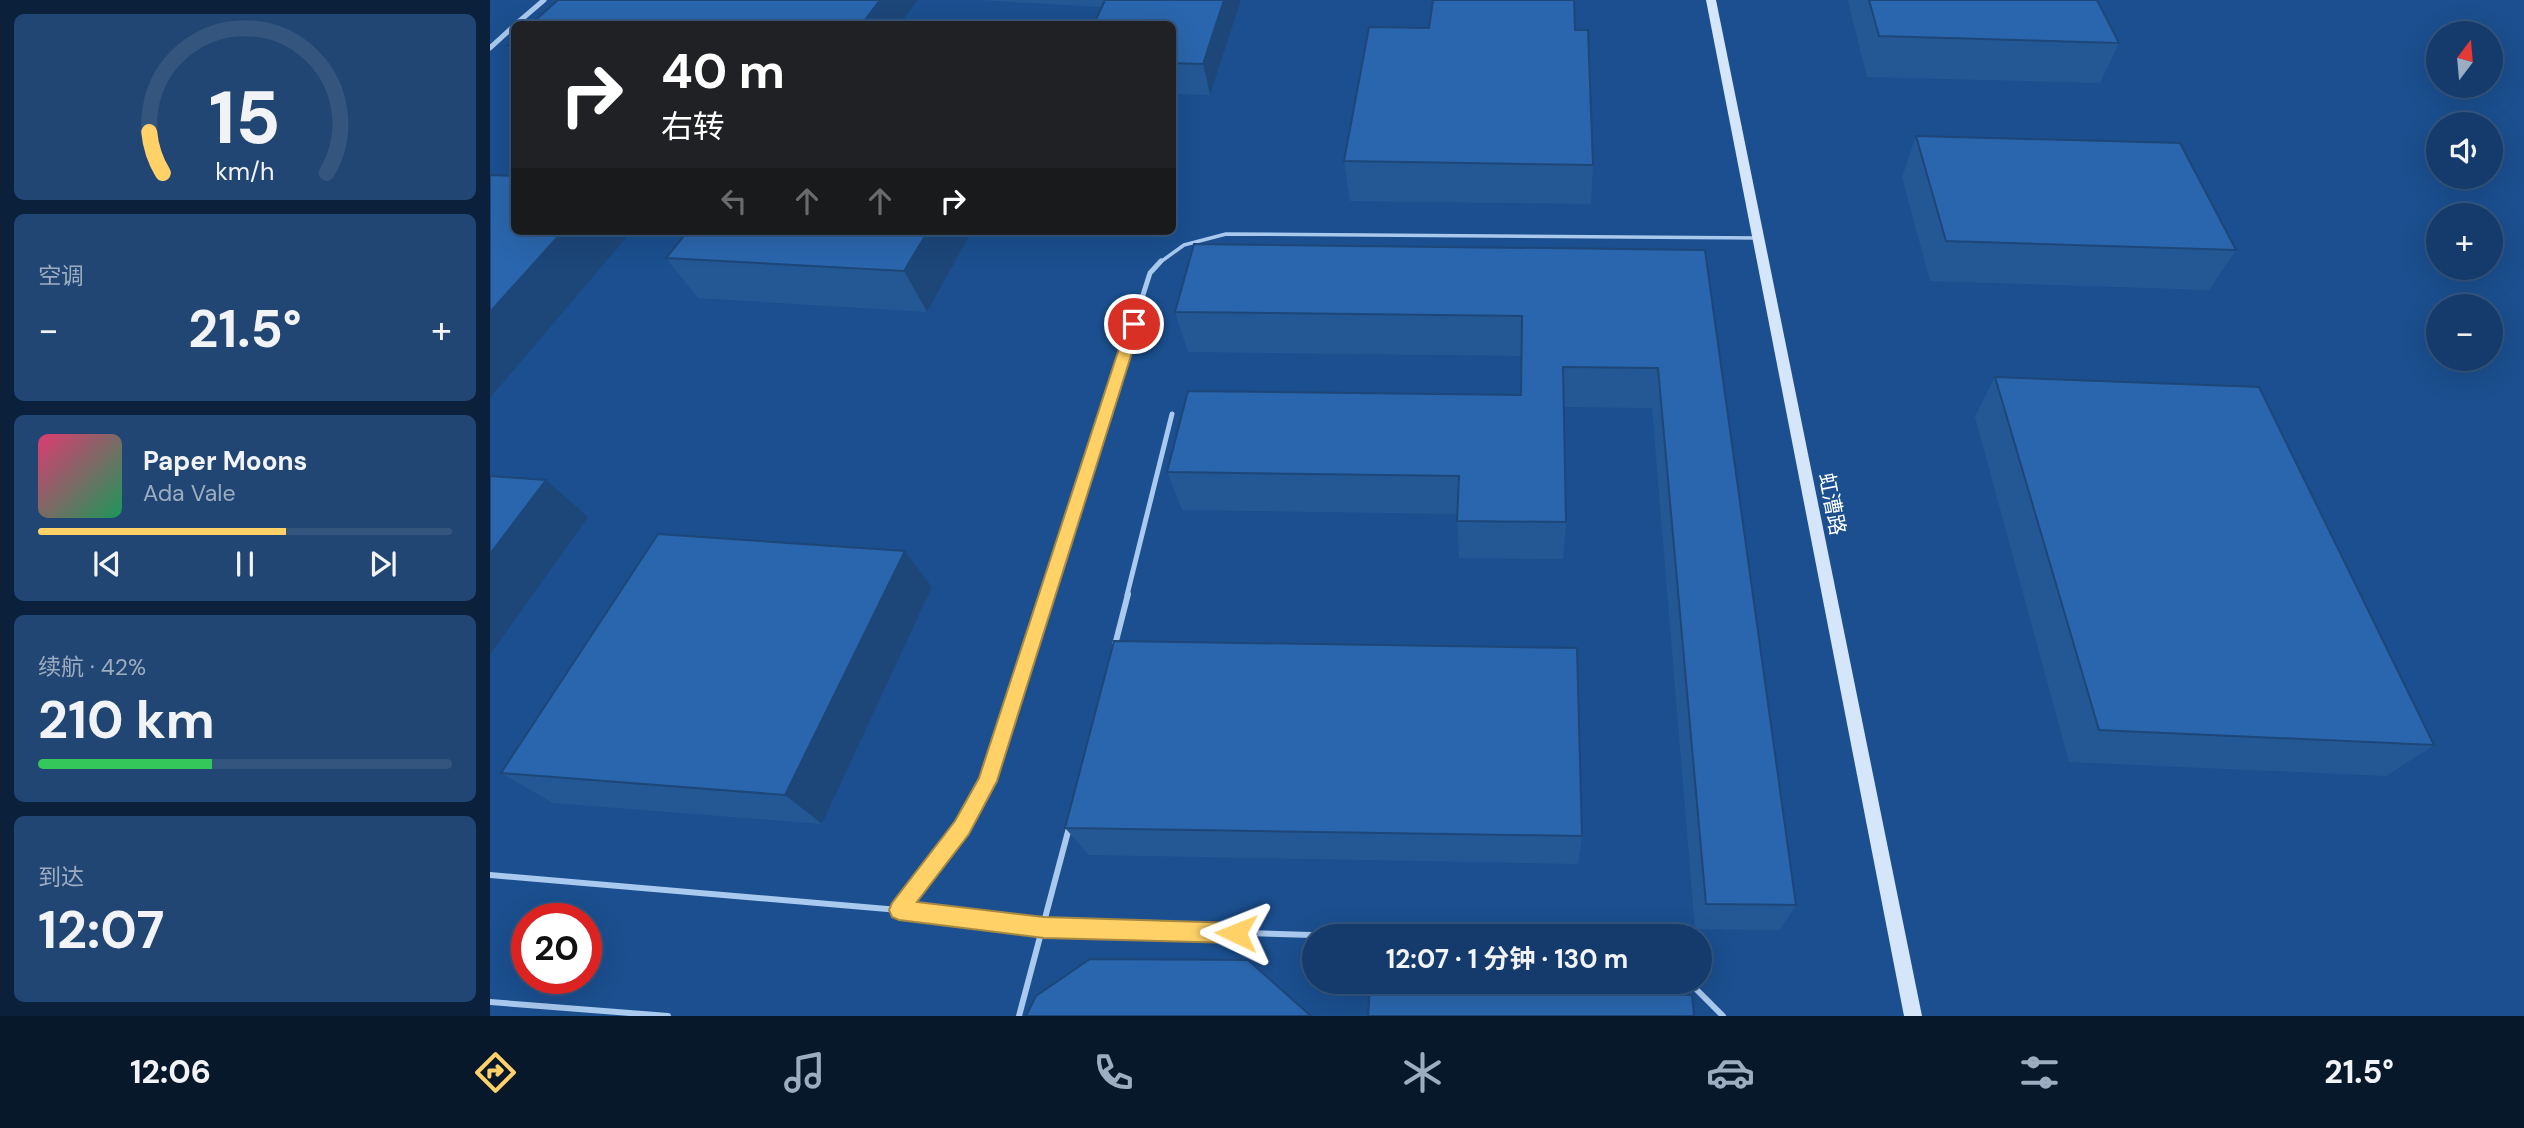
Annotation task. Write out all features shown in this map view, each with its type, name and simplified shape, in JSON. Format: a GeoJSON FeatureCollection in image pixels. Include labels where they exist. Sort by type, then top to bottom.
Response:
{"type":"FeatureCollection","features":[{"type":"Feature","properties":{"kind":"main road","name":"虹漕路"},"geometry":{"type":"LineString","coordinates":[[1711,0],[1913,1016]]}},
{"type":"Feature","properties":{"kind":"street"},"geometry":{"type":"LineString","coordinates":[[520,21],[544,0]]}},
{"type":"Feature","properties":{"kind":"street"},"geometry":{"type":"LineString","coordinates":[[490,48],[511,29]]}},
{"type":"Feature","properties":{"kind":"lane"},"geometry":{"type":"LineString","coordinates":[[899,910],[962,828],[988,781],[1150,273],[1166,256],[1191,240],[1226,234],[1758,238]]}},
{"type":"Feature","properties":{"kind":"lane"},"geometry":{"type":"LineString","coordinates":[[1112,657],[1172,414]]}},
{"type":"Feature","properties":{"kind":"lane"},"geometry":{"type":"LineString","coordinates":[[1018,1016],[1071,819]]}},
{"type":"Feature","properties":{"kind":"lane"},"geometry":{"type":"LineString","coordinates":[[490,876],[899,910],[1044,927],[1302,935]]}},
{"type":"Feature","properties":{"kind":"lane"},"geometry":{"type":"LineString","coordinates":[[1701,994],[1723,1016]]}},
{"type":"Feature","properties":{"kind":"lane"},"geometry":{"type":"LineString","coordinates":[[490,1002],[668,1016]]}},
{"type":"Feature","properties":{"kind":"building"},"geometry":{"type":"Polygon","coordinates":[[[558,0],[880,0],[864,21],[534,21],[558,0]]]}},
{"type":"Feature","properties":{"kind":"building"},"geometry":{"type":"Polygon","coordinates":[[[1105,0],[1224,0],[1203,64],[1176,63],[1176,21],[1095,21],[1105,0]]]}},
{"type":"Feature","properties":{"kind":"building"},"geometry":{"type":"Polygon","coordinates":[[[1433,0],[1574,0],[1575,30],[1588,30],[1593,165],[1344,161],[1369,27],[1429,28],[1433,0]]]}},
{"type":"Feature","properties":{"kind":"building"},"geometry":{"type":"Polygon","coordinates":[[[1869,0],[2097,0],[2119,43],[1879,36],[1869,0]]]}},
{"type":"Feature","properties":{"kind":"building"},"geometry":{"type":"Polygon","coordinates":[[[1916,136],[2180,143],[2236,250],[1946,241],[1916,136]]]}},
{"type":"Feature","properties":{"kind":"building"},"geometry":{"type":"Polygon","coordinates":[[[490,175],[511,176],[511,235],[559,235],[490,312],[490,175]]]}},
{"type":"Feature","properties":{"kind":"building"},"geometry":{"type":"Polygon","coordinates":[[[685,235],[926,235],[904,271],[666,258],[685,235]]]}},
{"type":"Feature","properties":{"kind":"building"},"geometry":{"type":"Polygon","coordinates":[[[1194,244],[1705,250],[1796,905],[1706,904],[1658,368],[1563,367],[1566,522],[1457,521],[1459,476],[1167,472],[1188,391],[1521,395],[1522,316],[1175,312],[1194,244]]]}},
{"type":"Feature","properties":{"kind":"building"},"geometry":{"type":"Polygon","coordinates":[[[1995,377],[2259,387],[2434,745],[2099,730],[1995,377]]]}},
{"type":"Feature","properties":{"kind":"building"},"geometry":{"type":"Polygon","coordinates":[[[490,476],[546,480],[490,554],[490,476]]]}},
{"type":"Feature","properties":{"kind":"building"},"geometry":{"type":"Polygon","coordinates":[[[658,534],[905,551],[785,795],[501,773],[658,534]]]}},
{"type":"Feature","properties":{"kind":"building"},"geometry":{"type":"Polygon","coordinates":[[[1114,641],[1577,648],[1582,836],[1065,828],[1114,641]]]}},
{"type":"Feature","properties":{"kind":"building"},"geometry":{"type":"Polygon","coordinates":[[[1090,959],[1248,960],[1311,1016],[1026,1016],[1036,996],[1090,959]]]}},
{"type":"Feature","properties":{"kind":"building"},"geometry":{"type":"Polygon","coordinates":[[[1370,994],[1638,994],[1692,995],[1694,1016],[1368,1016],[1370,994]]]}},
{"type":"Feature","properties":{"kind":"route"},"geometry":{"type":"LineString","coordinates":[[1134,324],[988,781],[962,828],[899,910],[1044,927],[1236,933]]}}]}
